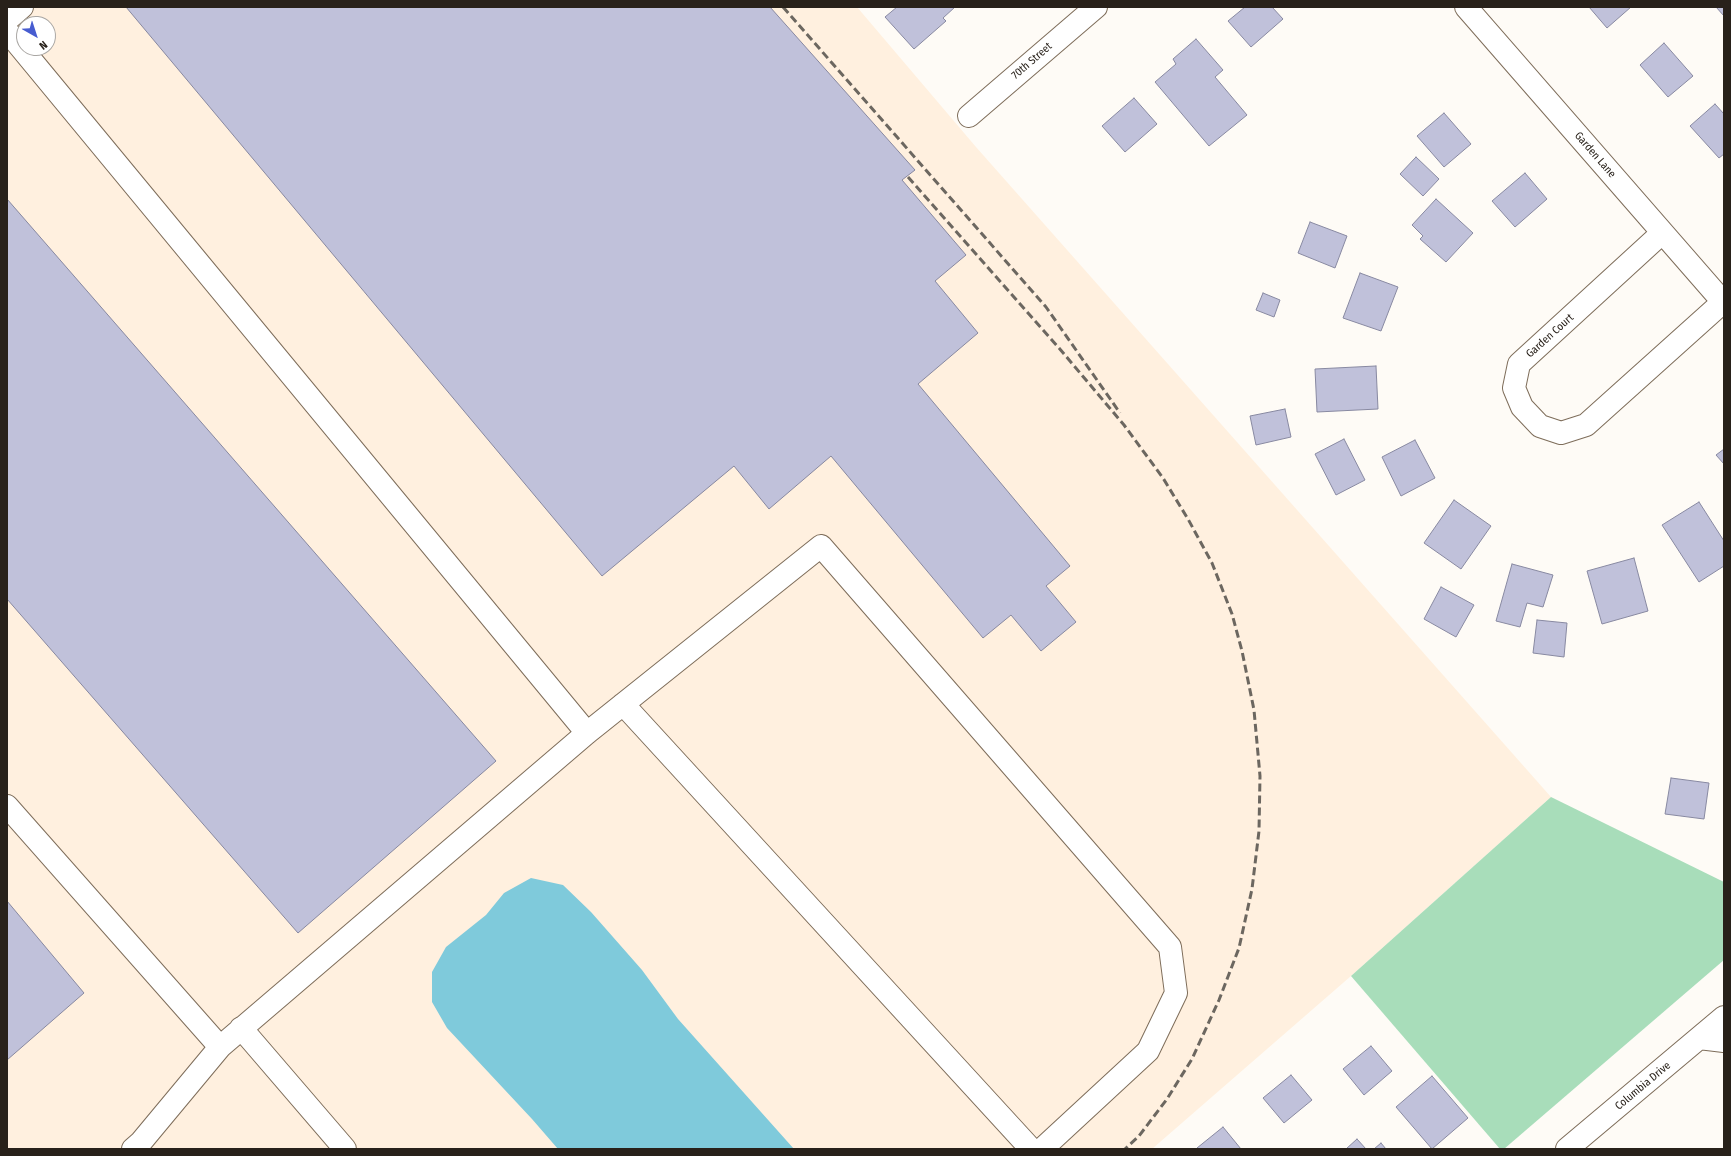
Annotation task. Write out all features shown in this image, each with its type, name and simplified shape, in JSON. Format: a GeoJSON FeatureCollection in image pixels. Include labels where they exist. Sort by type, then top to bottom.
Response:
{"type":"FeatureCollection","features":[{"type":"Feature","properties":{"kind":"street"},"geometry":{"type":"LineString","coordinates":[[7,20],[22,7]]}},
{"type":"Feature","properties":{"kind":"street","name":"70th Street"},"geometry":{"type":"LineString","coordinates":[[969,116],[1096,7]]}},
{"type":"Feature","properties":{"kind":"street","name":"Garden Lane"},"geometry":{"type":"LineString","coordinates":[[1466,7],[1723,302]]}},
{"type":"Feature","properties":{"kind":"street"},"geometry":{"type":"LineString","coordinates":[[7,31],[587,733]]}},
{"type":"Feature","properties":{"kind":"street","name":"Garden Court"},"geometry":{"type":"LineString","coordinates":[[1662,233],[1519,364],[1514,388],[1522,407],[1540,426],[1561,433],[1586,425],[1723,302]]}},
{"type":"Feature","properties":{"kind":"street"},"geometry":{"type":"LineString","coordinates":[[133,1149],[141,1142],[220,1047],[241,1028],[587,733],[821,546],[1170,947],[1176,993],[1148,1051],[1042,1149]]}},
{"type":"Feature","properties":{"kind":"street"},"geometry":{"type":"LineString","coordinates":[[623,704],[1031,1149]]}},
{"type":"Feature","properties":{"kind":"street"},"geometry":{"type":"LineString","coordinates":[[7,806],[220,1047]]}},
{"type":"Feature","properties":{"kind":"street"},"geometry":{"type":"LineString","coordinates":[[1699,1038],[1724,1017]]}},
{"type":"Feature","properties":{"kind":"street"},"geometry":{"type":"LineString","coordinates":[[241,1028],[345,1149]]}},
{"type":"Feature","properties":{"kind":"street"},"geometry":{"type":"LineString","coordinates":[[1699,1038],[1724,1041]]}},
{"type":"Feature","properties":{"kind":"street","name":"Columbia Drive"},"geometry":{"type":"LineString","coordinates":[[1567,1149],[1699,1038]]}},
{"type":"Feature","properties":{"kind":"shaded area"},"geometry":{"type":"Polygon","coordinates":[[[7,7],[857,7],[976,147],[1551,797],[1351,976],[1152,1149],[7,1149],[7,7]]]}},
{"type":"Feature","properties":{"kind":"green space"},"geometry":{"type":"Polygon","coordinates":[[[1551,797],[1724,882],[1724,960],[1504,1149],[1500,1149],[1351,976],[1551,797]]]}},
{"type":"Feature","properties":{"kind":"water"},"geometry":{"type":"Polygon","coordinates":[[[531,878],[563,885],[591,912],[642,970],[678,1019],[794,1149],[558,1149],[447,1028],[432,1002],[432,972],[446,947],[486,915],[504,893],[531,878]]]}},
{"type":"Feature","properties":{"kind":"building"},"geometry":{"type":"Polygon","coordinates":[[[126,7],[770,7],[915,170],[902,180],[966,255],[935,281],[978,333],[918,384],[1070,566],[1046,586],[1076,622],[1041,651],[1011,615],[983,638],[831,456],[769,509],[734,466],[602,576],[126,7]]]}},
{"type":"Feature","properties":{"kind":"building"},"geometry":{"type":"Polygon","coordinates":[[[897,7],[955,7],[943,18],[946,21],[914,49],[885,17],[897,7]]]}},
{"type":"Feature","properties":{"kind":"building"},"geometry":{"type":"Polygon","coordinates":[[[1245,7],[1272,7],[1283,19],[1251,47],[1228,21],[1245,7]]]}},
{"type":"Feature","properties":{"kind":"building"},"geometry":{"type":"Polygon","coordinates":[[[1589,7],[1631,7],[1607,28],[1589,7]]]}},
{"type":"Feature","properties":{"kind":"building"},"geometry":{"type":"Polygon","coordinates":[[[1716,7],[1724,7],[1724,16],[1716,7]]]}},
{"type":"Feature","properties":{"kind":"building"},"geometry":{"type":"Polygon","coordinates":[[[1196,39],[1223,70],[1215,77],[1247,115],[1209,146],[1155,82],[1176,64],[1173,59],[1196,39]]]}},
{"type":"Feature","properties":{"kind":"building"},"geometry":{"type":"Polygon","coordinates":[[[1664,43],[1693,76],[1668,97],[1640,65],[1664,43]]]}},
{"type":"Feature","properties":{"kind":"building"},"geometry":{"type":"Polygon","coordinates":[[[1134,98],[1157,124],[1125,152],[1102,126],[1134,98]]]}},
{"type":"Feature","properties":{"kind":"building"},"geometry":{"type":"Polygon","coordinates":[[[1715,104],[1724,114],[1724,154],[1719,158],[1690,126],[1715,104]]]}},
{"type":"Feature","properties":{"kind":"building"},"geometry":{"type":"Polygon","coordinates":[[[1444,113],[1471,144],[1444,167],[1417,136],[1444,113]]]}},
{"type":"Feature","properties":{"kind":"building"},"geometry":{"type":"Polygon","coordinates":[[[1416,157],[1439,179],[1423,196],[1400,174],[1416,157]]]}},
{"type":"Feature","properties":{"kind":"building"},"geometry":{"type":"Polygon","coordinates":[[[1525,173],[1547,199],[1515,227],[1492,201],[1525,173]]]}},
{"type":"Feature","properties":{"kind":"building"},"geometry":{"type":"Polygon","coordinates":[[[7,199],[496,761],[298,933],[7,599],[7,199]]]}},
{"type":"Feature","properties":{"kind":"building"},"geometry":{"type":"Polygon","coordinates":[[[1436,199],[1473,233],[1446,262],[1420,239],[1423,236],[1412,225],[1436,199]]]}},
{"type":"Feature","properties":{"kind":"building"},"geometry":{"type":"Polygon","coordinates":[[[1310,222],[1347,236],[1335,268],[1298,253],[1310,222]]]}},
{"type":"Feature","properties":{"kind":"building"},"geometry":{"type":"Polygon","coordinates":[[[1360,273],[1398,287],[1381,331],[1343,318],[1360,273]]]}},
{"type":"Feature","properties":{"kind":"building"},"geometry":{"type":"Polygon","coordinates":[[[1263,293],[1280,300],[1274,317],[1256,310],[1263,293]]]}},
{"type":"Feature","properties":{"kind":"building"},"geometry":{"type":"Polygon","coordinates":[[[1376,366],[1378,409],[1317,412],[1315,369],[1376,366]]]}},
{"type":"Feature","properties":{"kind":"building"},"geometry":{"type":"Polygon","coordinates":[[[1285,409],[1291,437],[1256,445],[1250,416],[1285,409]]]}},
{"type":"Feature","properties":{"kind":"building"},"geometry":{"type":"Polygon","coordinates":[[[1344,439],[1365,480],[1336,495],[1315,454],[1344,439]]]}},
{"type":"Feature","properties":{"kind":"building"},"geometry":{"type":"Polygon","coordinates":[[[1415,440],[1435,478],[1401,496],[1382,457],[1415,440]]]}},
{"type":"Feature","properties":{"kind":"building"},"geometry":{"type":"Polygon","coordinates":[[[1724,449],[1724,464],[1716,455],[1724,449]]]}},
{"type":"Feature","properties":{"kind":"building"},"geometry":{"type":"Polygon","coordinates":[[[1454,500],[1491,526],[1461,569],[1424,543],[1454,500]]]}},
{"type":"Feature","properties":{"kind":"building"},"geometry":{"type":"Polygon","coordinates":[[[1699,502],[1724,541],[1724,566],[1699,582],[1662,525],[1699,502]]]}},
{"type":"Feature","properties":{"kind":"building"},"geometry":{"type":"Polygon","coordinates":[[[1634,558],[1648,611],[1602,624],[1587,571],[1634,558]]]}},
{"type":"Feature","properties":{"kind":"building"},"geometry":{"type":"Polygon","coordinates":[[[1512,564],[1553,575],[1543,607],[1527,603],[1520,627],[1496,621],[1512,564]]]}},
{"type":"Feature","properties":{"kind":"building"},"geometry":{"type":"Polygon","coordinates":[[[1441,587],[1474,605],[1456,637],[1424,619],[1441,587]]]}},
{"type":"Feature","properties":{"kind":"building"},"geometry":{"type":"Polygon","coordinates":[[[1537,620],[1567,623],[1564,657],[1533,653],[1537,620]]]}},
{"type":"Feature","properties":{"kind":"building"},"geometry":{"type":"Polygon","coordinates":[[[1671,778],[1709,783],[1704,819],[1665,814],[1671,778]]]}},
{"type":"Feature","properties":{"kind":"building"},"geometry":{"type":"Polygon","coordinates":[[[7,901],[84,993],[7,1060],[7,901]]]}},
{"type":"Feature","properties":{"kind":"building"},"geometry":{"type":"Polygon","coordinates":[[[1371,1046],[1392,1071],[1364,1095],[1343,1069],[1371,1046]]]}},
{"type":"Feature","properties":{"kind":"building"},"geometry":{"type":"Polygon","coordinates":[[[1291,1075],[1312,1100],[1284,1123],[1263,1098],[1291,1075]]]}},
{"type":"Feature","properties":{"kind":"building"},"geometry":{"type":"Polygon","coordinates":[[[1432,1076],[1468,1118],[1432,1149],[1396,1107],[1432,1076]]]}},
{"type":"Feature","properties":{"kind":"building"},"geometry":{"type":"Polygon","coordinates":[[[1223,1127],[1241,1149],[1197,1148],[1223,1127]]]}},
{"type":"Feature","properties":{"kind":"building"},"geometry":{"type":"Polygon","coordinates":[[[1357,1139],[1366,1149],[1346,1149],[1357,1139]]]}},
{"type":"Feature","properties":{"kind":"building"},"geometry":{"type":"Polygon","coordinates":[[[1381,1143],[1386,1149],[1374,1149],[1381,1143]]]}},
{"type":"Feature","properties":{"kind":"railway"},"geometry":{"type":"LineString","coordinates":[[783,7],[1046,307],[1120,413]]}},
{"type":"Feature","properties":{"kind":"railway"},"geometry":{"type":"LineString","coordinates":[[908,177],[1059,348],[1124,425],[1163,478],[1212,563],[1232,614],[1242,651],[1254,710],[1260,776],[1259,831],[1252,889],[1239,948],[1219,1000],[1192,1059],[1167,1099],[1139,1136],[1125,1149]]}}]}
